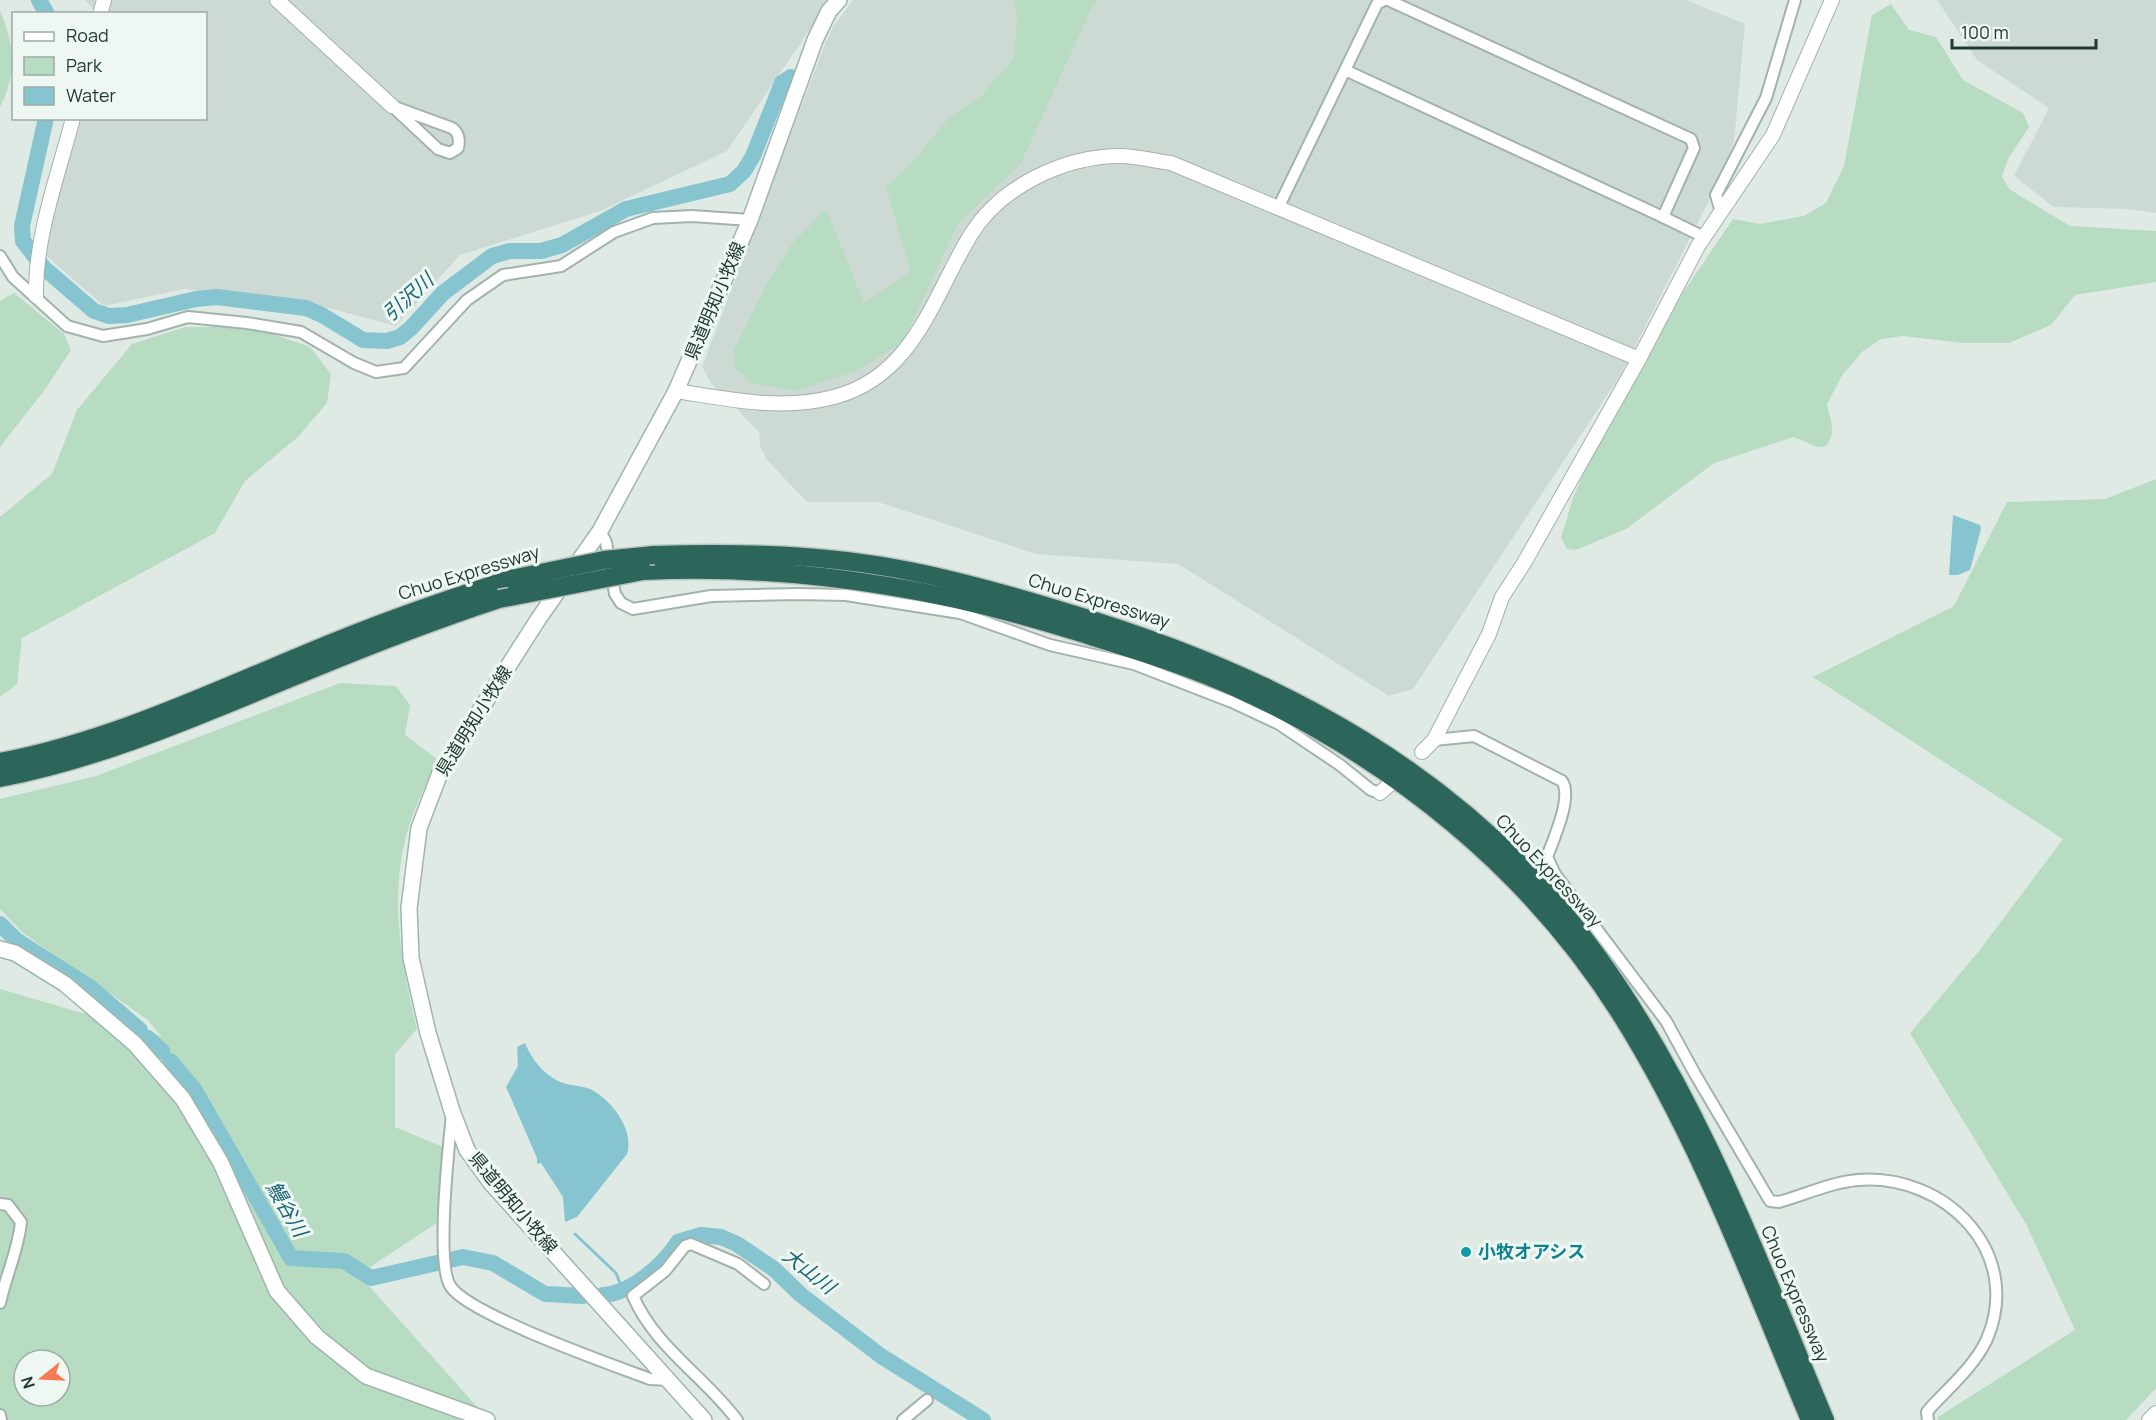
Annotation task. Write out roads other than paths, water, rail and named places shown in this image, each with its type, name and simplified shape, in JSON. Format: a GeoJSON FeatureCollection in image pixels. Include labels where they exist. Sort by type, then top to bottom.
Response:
{"type":"FeatureCollection","features":[{"type":"Feature","properties":{"kind":"highway","name":"Chuo Expressway"},"geometry":{"type":"LineString","coordinates":[[0,762],[66,747],[135,724],[421,608],[511,579],[604,560],[654,555],[763,554],[841,560],[982,589],[1066,612],[1174,647],[1244,675],[1346,728],[1432,786],[1482,828],[1523,868],[1596,953],[1631,1005],[1669,1069],[1715,1159],[1825,1420]]}},
{"type":"Feature","properties":{"kind":"highway","name":"Chuo Expressway"},"geometry":{"type":"LineString","coordinates":[[0,778],[70,762],[140,739],[427,623],[499,599],[643,571],[704,568],[838,577],[894,585],[1039,619],[1167,661],[1237,688],[1338,740],[1423,798],[1472,839],[1550,919],[1619,1012],[1656,1076],[1701,1165],[1810,1420]]}},
{"type":"Feature","properties":{"kind":"main road","name":"県道明知小牧線"},"geometry":{"type":"LineString","coordinates":[[704,1420],[491,1183],[467,1150],[452,1111],[428,1033],[411,958],[409,908],[419,828],[440,773],[539,618],[600,531],[676,391],[750,220],[815,40],[829,11],[839,0]]}},
{"type":"Feature","properties":{"kind":"main road"},"geometry":{"type":"LineString","coordinates":[[0,949],[15,953],[65,984],[135,1044],[183,1099],[221,1163],[277,1291],[317,1337],[366,1376],[488,1420]]}},
{"type":"Feature","properties":{"kind":"street"},"geometry":{"type":"LineString","coordinates":[[277,0],[438,149],[450,153],[458,148],[460,140],[457,132],[452,128],[392,106]]}},
{"type":"Feature","properties":{"kind":"street"},"geometry":{"type":"LineString","coordinates":[[1278,208],[1377,4],[1386,0],[1691,139],[1694,148],[1663,217]]}},
{"type":"Feature","properties":{"kind":"street"},"geometry":{"type":"LineString","coordinates":[[1721,212],[1716,195],[1766,98],[1795,0]]}},
{"type":"Feature","properties":{"kind":"street"},"geometry":{"type":"LineString","coordinates":[[1422,752],[1434,740],[1489,634],[1502,597],[1524,563],[1704,237],[1773,135],[1832,0]]}},
{"type":"Feature","properties":{"kind":"street"},"geometry":{"type":"LineString","coordinates":[[1345,70],[1704,237]]}},
{"type":"Feature","properties":{"kind":"street"},"geometry":{"type":"LineString","coordinates":[[36,296],[36,273],[44,229],[72,120]]}},
{"type":"Feature","properties":{"kind":"street"},"geometry":{"type":"LineString","coordinates":[[676,391],[764,404],[835,397],[867,382],[892,364],[918,335],[971,234],[1002,199],[1036,176],[1081,159],[1122,156],[1170,163],[1639,358]]}},
{"type":"Feature","properties":{"kind":"street"},"geometry":{"type":"LineString","coordinates":[[0,255],[13,277],[67,326],[103,336],[147,329],[188,317],[247,323],[301,332],[354,363],[376,372],[404,368],[467,300],[503,275],[561,266],[614,232],[653,218],[692,216],[750,220]]}},
{"type":"Feature","properties":{"kind":"street"},"geometry":{"type":"LineString","coordinates":[[600,531],[606,542],[615,594],[621,603],[633,609],[711,596],[798,594],[846,595],[960,613],[1050,645],[1134,664],[1232,702],[1279,724],[1340,765],[1371,790],[1384,790]]}},
{"type":"Feature","properties":{"kind":"street"},"geometry":{"type":"LineString","coordinates":[[1434,740],[1474,736],[1562,782],[1565,786],[1565,802],[1547,857],[1556,874],[1666,1021],[1770,1201],[1779,1202],[1858,1180],[1884,1182],[1908,1187],[1938,1198],[1960,1213],[1974,1228],[1992,1266],[1996,1300],[1993,1318],[1986,1341],[1975,1359],[1932,1406],[1927,1413],[1928,1420]]}},
{"type":"Feature","properties":{"kind":"street"},"geometry":{"type":"LineString","coordinates":[[452,1111],[444,1234],[446,1270],[450,1287],[476,1306],[619,1367],[650,1379],[669,1380]]}},
{"type":"Feature","properties":{"kind":"street"},"geometry":{"type":"LineString","coordinates":[[0,1204],[8,1205],[21,1222],[19,1246],[6,1278],[0,1303]]}},
{"type":"Feature","properties":{"kind":"street"},"geometry":{"type":"LineString","coordinates":[[737,1420],[650,1328],[643,1319],[633,1296],[665,1271],[685,1246],[691,1244],[738,1264],[764,1284]]}},
{"type":"Feature","properties":{"kind":"street"},"geometry":{"type":"LineString","coordinates":[[903,1420],[927,1400]]}},
{"type":"Feature","properties":{"kind":"street"},"geometry":{"type":"LineString","coordinates":[[2149,1420],[2156,1413]]}},
{"type":"Feature","properties":{"kind":"street"},"geometry":{"type":"LineString","coordinates":[[0,1415],[0,1420]]}},
{"type":"Feature","properties":{"kind":"water"},"geometry":{"type":"Polygon","coordinates":[[[1953,515],[1980,525],[1981,529],[1970,570],[1958,575],[1949,575],[1953,515]]]}},
{"type":"Feature","properties":{"kind":"water"},"geometry":{"type":"Polygon","coordinates":[[[525,1043],[538,1065],[547,1074],[562,1083],[590,1089],[606,1100],[619,1116],[628,1135],[627,1154],[577,1217],[565,1222],[563,1197],[541,1163],[537,1164],[537,1158],[506,1087],[518,1066],[517,1047],[525,1043]]]}},
{"type":"Feature","properties":{"kind":"waterway","name":"引沢川"},"geometry":{"type":"LineString","coordinates":[[39,0],[46,12]]}},
{"type":"Feature","properties":{"kind":"waterway","name":"引沢川"},"geometry":{"type":"LineString","coordinates":[[46,120],[22,226],[23,241],[44,268],[94,311],[109,316],[127,315],[196,299],[217,297],[306,308],[363,340],[387,341],[400,337],[443,293],[492,256],[510,251],[541,251],[562,245],[626,209],[730,184],[744,171],[753,156],[782,83],[791,77]]}},
{"type":"Feature","properties":{"kind":"waterway","name":"鰻谷川"},"geometry":{"type":"LineString","coordinates":[[0,924],[16,940],[91,988],[140,1030]]}},
{"type":"Feature","properties":{"kind":"waterway","name":"鰻谷川"},"geometry":{"type":"LineString","coordinates":[[148,1038],[162,1051]]}},
{"type":"Feature","properties":{"kind":"waterway","name":"鰻谷川"},"geometry":{"type":"LineString","coordinates":[[170,1061],[194,1089],[291,1258],[344,1261],[371,1278],[463,1257],[493,1263],[545,1294],[583,1296]]}},
{"type":"Feature","properties":{"kind":"waterway"},"geometry":{"type":"LineString","coordinates":[[575,1234],[616,1273],[623,1291]]}},
{"type":"Feature","properties":{"kind":"waterway","name":"大山川"},"geometry":{"type":"LineString","coordinates":[[603,1295],[625,1289],[646,1276],[664,1260],[678,1242],[701,1235],[721,1237],[737,1244],[774,1269],[801,1295],[881,1356],[983,1420]]}},
{"type":"Feature","properties":{"kind":"place","name":"小牧オアシス"},"geometry":{"type":"Point","coordinates":[1466,1252]}}]}
